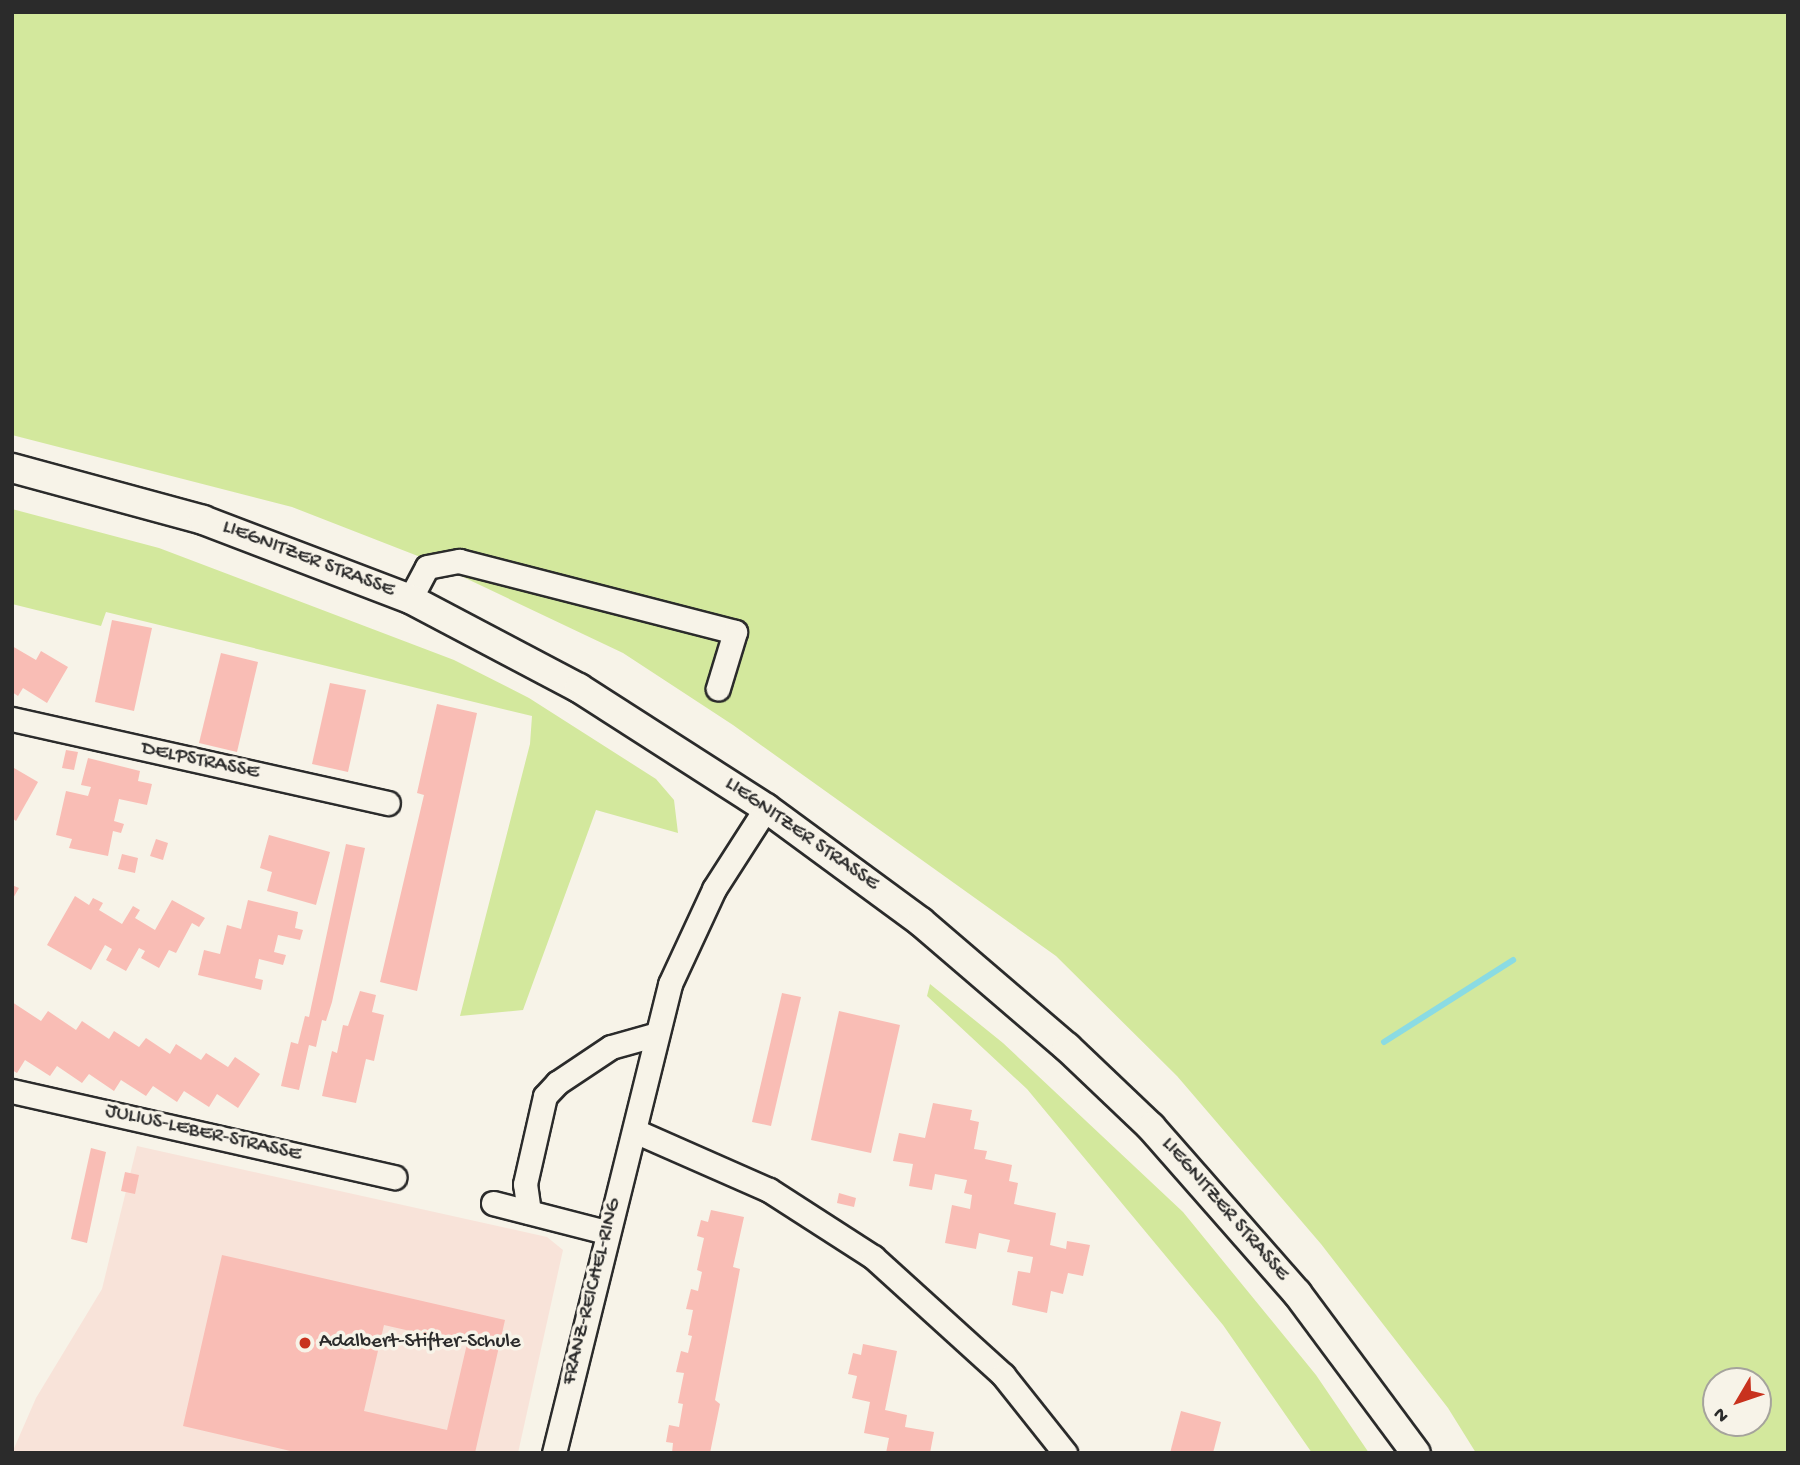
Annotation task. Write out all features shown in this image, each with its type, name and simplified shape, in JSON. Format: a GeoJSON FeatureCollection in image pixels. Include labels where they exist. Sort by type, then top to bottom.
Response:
{"type":"FeatureCollection","features":[{"type":"Feature","properties":{"kind":"main road","name":"LIEGNITZER STRASSE"},"geometry":{"type":"LineString","coordinates":[[12,468],[203,520],[410,599],[579,688],[766,808],[921,922],[1067,1047],[1151,1127],[1297,1293],[1416,1453]]}},
{"type":"Feature","properties":{"kind":"street"},"geometry":{"type":"LineString","coordinates":[[410,599],[427,567],[459,561],[735,632],[718,688]]}},
{"type":"Feature","properties":{"kind":"street","name":"DELPSTRASSE"},"geometry":{"type":"LineString","coordinates":[[12,719],[388,803]]}},
{"type":"Feature","properties":{"kind":"street","name":"FRANZ-REICHEL-RING"},"geometry":{"type":"LineString","coordinates":[[554,1453],[606,1232],[635,1131],[654,1035],[690,936],[714,889],[766,808]]}},
{"type":"Feature","properties":{"kind":"street"},"geometry":{"type":"LineString","coordinates":[[529,1212],[525,1184],[545,1096],[557,1083],[611,1047],[654,1035]]}},
{"type":"Feature","properties":{"kind":"street","name":"JULIUS-LEBER-STRASSE"},"geometry":{"type":"LineString","coordinates":[[12,1091],[394,1177]]}},
{"type":"Feature","properties":{"kind":"street"},"geometry":{"type":"LineString","coordinates":[[635,1131],[769,1190],[873,1257],[993,1365],[1065,1453]]}},
{"type":"Feature","properties":{"kind":"street"},"geometry":{"type":"LineString","coordinates":[[493,1203],[606,1232]]}},
{"type":"Feature","properties":{"kind":"shaded area","name":"Adalbert-Stifter-Schule"},"geometry":{"type":"Polygon","coordinates":[[[137,1146],[547,1237],[563,1250],[518,1453],[12,1453],[36,1398],[102,1289],[137,1146]]]}},
{"type":"Feature","properties":{"kind":"green space"},"geometry":{"type":"Polygon","coordinates":[[[12,12],[1788,12],[1788,1453],[1476,1453],[1448,1408],[1321,1244],[1177,1076],[1056,956],[733,725],[623,653],[423,558],[292,507],[12,435],[12,12]]]}},
{"type":"Feature","properties":{"kind":"green space"},"geometry":{"type":"Polygon","coordinates":[[[12,509],[159,548],[454,660],[529,698],[656,779],[674,800],[678,833],[596,810],[523,1010],[460,1016],[530,744],[532,716],[106,612],[101,626],[12,604],[12,509]]]}},
{"type":"Feature","properties":{"kind":"green space"},"geometry":{"type":"Polygon","coordinates":[[[930,984],[1003,1043],[1183,1212],[1316,1375],[1369,1453],[1312,1453],[1223,1325],[1027,1089],[927,996],[930,984]]]}},
{"type":"Feature","properties":{"kind":"building"},"geometry":{"type":"Polygon","coordinates":[[[112,620],[152,628],[134,711],[95,702],[112,620]]]}},
{"type":"Feature","properties":{"kind":"building"},"geometry":{"type":"Polygon","coordinates":[[[12,646],[36,660],[41,651],[68,667],[47,703],[23,688],[18,696],[12,692],[12,646]]]}},
{"type":"Feature","properties":{"kind":"building"},"geometry":{"type":"Polygon","coordinates":[[[221,653],[258,662],[237,752],[199,743],[221,653]]]}},
{"type":"Feature","properties":{"kind":"building"},"geometry":{"type":"Polygon","coordinates":[[[330,683],[366,690],[348,772],[312,764],[330,683]]]}},
{"type":"Feature","properties":{"kind":"building"},"geometry":{"type":"Polygon","coordinates":[[[437,704],[477,713],[417,991],[380,982],[424,795],[417,793],[437,704]]]}},
{"type":"Feature","properties":{"kind":"building"},"geometry":{"type":"Polygon","coordinates":[[[66,750],[78,752],[74,770],[62,768],[66,750]]]}},
{"type":"Feature","properties":{"kind":"building"},"geometry":{"type":"Polygon","coordinates":[[[88,758],[140,771],[138,781],[152,784],[147,805],[119,799],[114,821],[124,824],[121,833],[113,831],[108,856],[69,848],[72,839],[56,835],[66,791],[88,796],[91,787],[81,785],[88,758]]]}},
{"type":"Feature","properties":{"kind":"building"},"geometry":{"type":"Polygon","coordinates":[[[14,768],[38,782],[16,821],[12,818],[14,768]]]}},
{"type":"Feature","properties":{"kind":"building"},"geometry":{"type":"Polygon","coordinates":[[[269,835],[330,852],[316,905],[267,891],[272,872],[260,868],[269,835]]]}},
{"type":"Feature","properties":{"kind":"building"},"geometry":{"type":"Polygon","coordinates":[[[156,839],[168,843],[163,860],[150,856],[156,839]]]}},
{"type":"Feature","properties":{"kind":"building"},"geometry":{"type":"Polygon","coordinates":[[[346,844],[365,848],[332,1002],[326,1021],[322,1020],[316,1047],[309,1045],[299,1090],[281,1086],[291,1042],[298,1044],[305,1016],[309,1017],[346,844]]]}},
{"type":"Feature","properties":{"kind":"building"},"geometry":{"type":"Polygon","coordinates":[[[122,854],[138,858],[135,873],[118,869],[122,854]]]}},
{"type":"Feature","properties":{"kind":"building"},"geometry":{"type":"Polygon","coordinates":[[[12,885],[19,888],[12,900],[12,885]]]}},
{"type":"Feature","properties":{"kind":"building"},"geometry":{"type":"Polygon","coordinates":[[[75,896],[89,905],[93,898],[103,903],[99,910],[122,924],[133,906],[140,910],[135,918],[155,930],[172,900],[205,918],[199,927],[192,923],[176,953],[169,950],[159,968],[141,958],[145,951],[139,948],[126,971],[106,960],[112,949],[105,945],[91,970],[47,945],[75,896]]]}},
{"type":"Feature","properties":{"kind":"building"},"geometry":{"type":"Polygon","coordinates":[[[248,900],[298,912],[295,928],[303,930],[300,940],[278,935],[274,952],[286,955],[283,965],[259,959],[255,978],[263,980],[261,990],[198,975],[204,950],[220,954],[227,925],[241,929],[248,900]]]}},
{"type":"Feature","properties":{"kind":"building"},"geometry":{"type":"Polygon","coordinates":[[[360,991],[376,995],[372,1012],[384,1015],[374,1061],[366,1059],[356,1103],[322,1096],[332,1051],[337,1053],[343,1025],[348,1026],[360,991]]]}},
{"type":"Feature","properties":{"kind":"building"},"geometry":{"type":"Polygon","coordinates":[[[782,993],[801,997],[771,1126],[752,1122],[782,993]]]}},
{"type":"Feature","properties":{"kind":"building"},"geometry":{"type":"Polygon","coordinates":[[[12,1002],[41,1021],[48,1011],[76,1030],[82,1021],[109,1039],[114,1031],[139,1047],[146,1038],[170,1054],[176,1044],[201,1060],[206,1053],[228,1067],[235,1057],[260,1074],[238,1108],[217,1094],[209,1107],[184,1091],[177,1102],[153,1086],[146,1096],[121,1080],[114,1091],[89,1074],[82,1083],[57,1066],[50,1076],[25,1060],[17,1073],[12,1070],[12,1002]]]}},
{"type":"Feature","properties":{"kind":"building"},"geometry":{"type":"Polygon","coordinates":[[[839,1011],[900,1025],[871,1153],[811,1140],[839,1011]]]}},
{"type":"Feature","properties":{"kind":"building"},"geometry":{"type":"Polygon","coordinates":[[[933,1103],[972,1110],[970,1120],[979,1122],[974,1149],[987,1151],[985,1159],[1012,1165],[1009,1181],[1018,1183],[1014,1204],[1056,1213],[1050,1245],[1066,1249],[1067,1241],[1090,1245],[1083,1276],[1068,1273],[1063,1294],[1051,1291],[1047,1313],[1012,1305],[1018,1271],[1030,1273],[1033,1257],[1007,1252],[1010,1240],[979,1233],[976,1249],[945,1243],[952,1205],[970,1209],[972,1195],[964,1193],[967,1180],[935,1174],[932,1190],[909,1186],[913,1164],[893,1161],[899,1133],[925,1138],[933,1103]]]}},
{"type":"Feature","properties":{"kind":"building"},"geometry":{"type":"Polygon","coordinates":[[[91,1148],[106,1152],[87,1243],[71,1239],[91,1148]]]}},
{"type":"Feature","properties":{"kind":"building"},"geometry":{"type":"Polygon","coordinates":[[[125,1172],[139,1175],[135,1194],[121,1191],[125,1172]]]}},
{"type":"Feature","properties":{"kind":"building"},"geometry":{"type":"Polygon","coordinates":[[[839,1193],[856,1198],[854,1207],[837,1203],[839,1193]]]}},
{"type":"Feature","properties":{"kind":"building"},"geometry":{"type":"Polygon","coordinates":[[[711,1210],[744,1217],[733,1267],[740,1269],[715,1400],[720,1404],[710,1453],[672,1453],[673,1443],[666,1442],[669,1425],[679,1427],[683,1404],[678,1403],[684,1373],[676,1372],[681,1351],[688,1353],[692,1336],[688,1335],[693,1310],[686,1309],[691,1289],[698,1291],[702,1272],[697,1270],[704,1238],[697,1236],[701,1220],[708,1222],[711,1210]]]}},
{"type":"Feature","properties":{"kind":"building"},"geometry":{"type":"Polygon","coordinates":[[[222,1255],[505,1320],[475,1453],[299,1453],[183,1426],[222,1255]],[[384,1325],[364,1411],[447,1430],[467,1344],[384,1325]]]}},
{"type":"Feature","properties":{"kind":"building"},"geometry":{"type":"Polygon","coordinates":[[[863,1344],[897,1351],[885,1410],[907,1415],[905,1427],[934,1432],[930,1453],[886,1453],[889,1438],[864,1433],[870,1402],[852,1398],[857,1376],[848,1374],[853,1353],[861,1355],[863,1344]]]}},
{"type":"Feature","properties":{"kind":"building"},"geometry":{"type":"Polygon","coordinates":[[[1181,1411],[1221,1422],[1213,1453],[1170,1453],[1181,1411]]]}},
{"type":"Feature","properties":{"kind":"waterway"},"geometry":{"type":"LineString","coordinates":[[1384,1042],[1513,960]]}},
{"type":"Feature","properties":{"kind":"place","name":"Adalbert-Stifter-Schule"},"geometry":{"type":"Point","coordinates":[305,1343]}}]}
